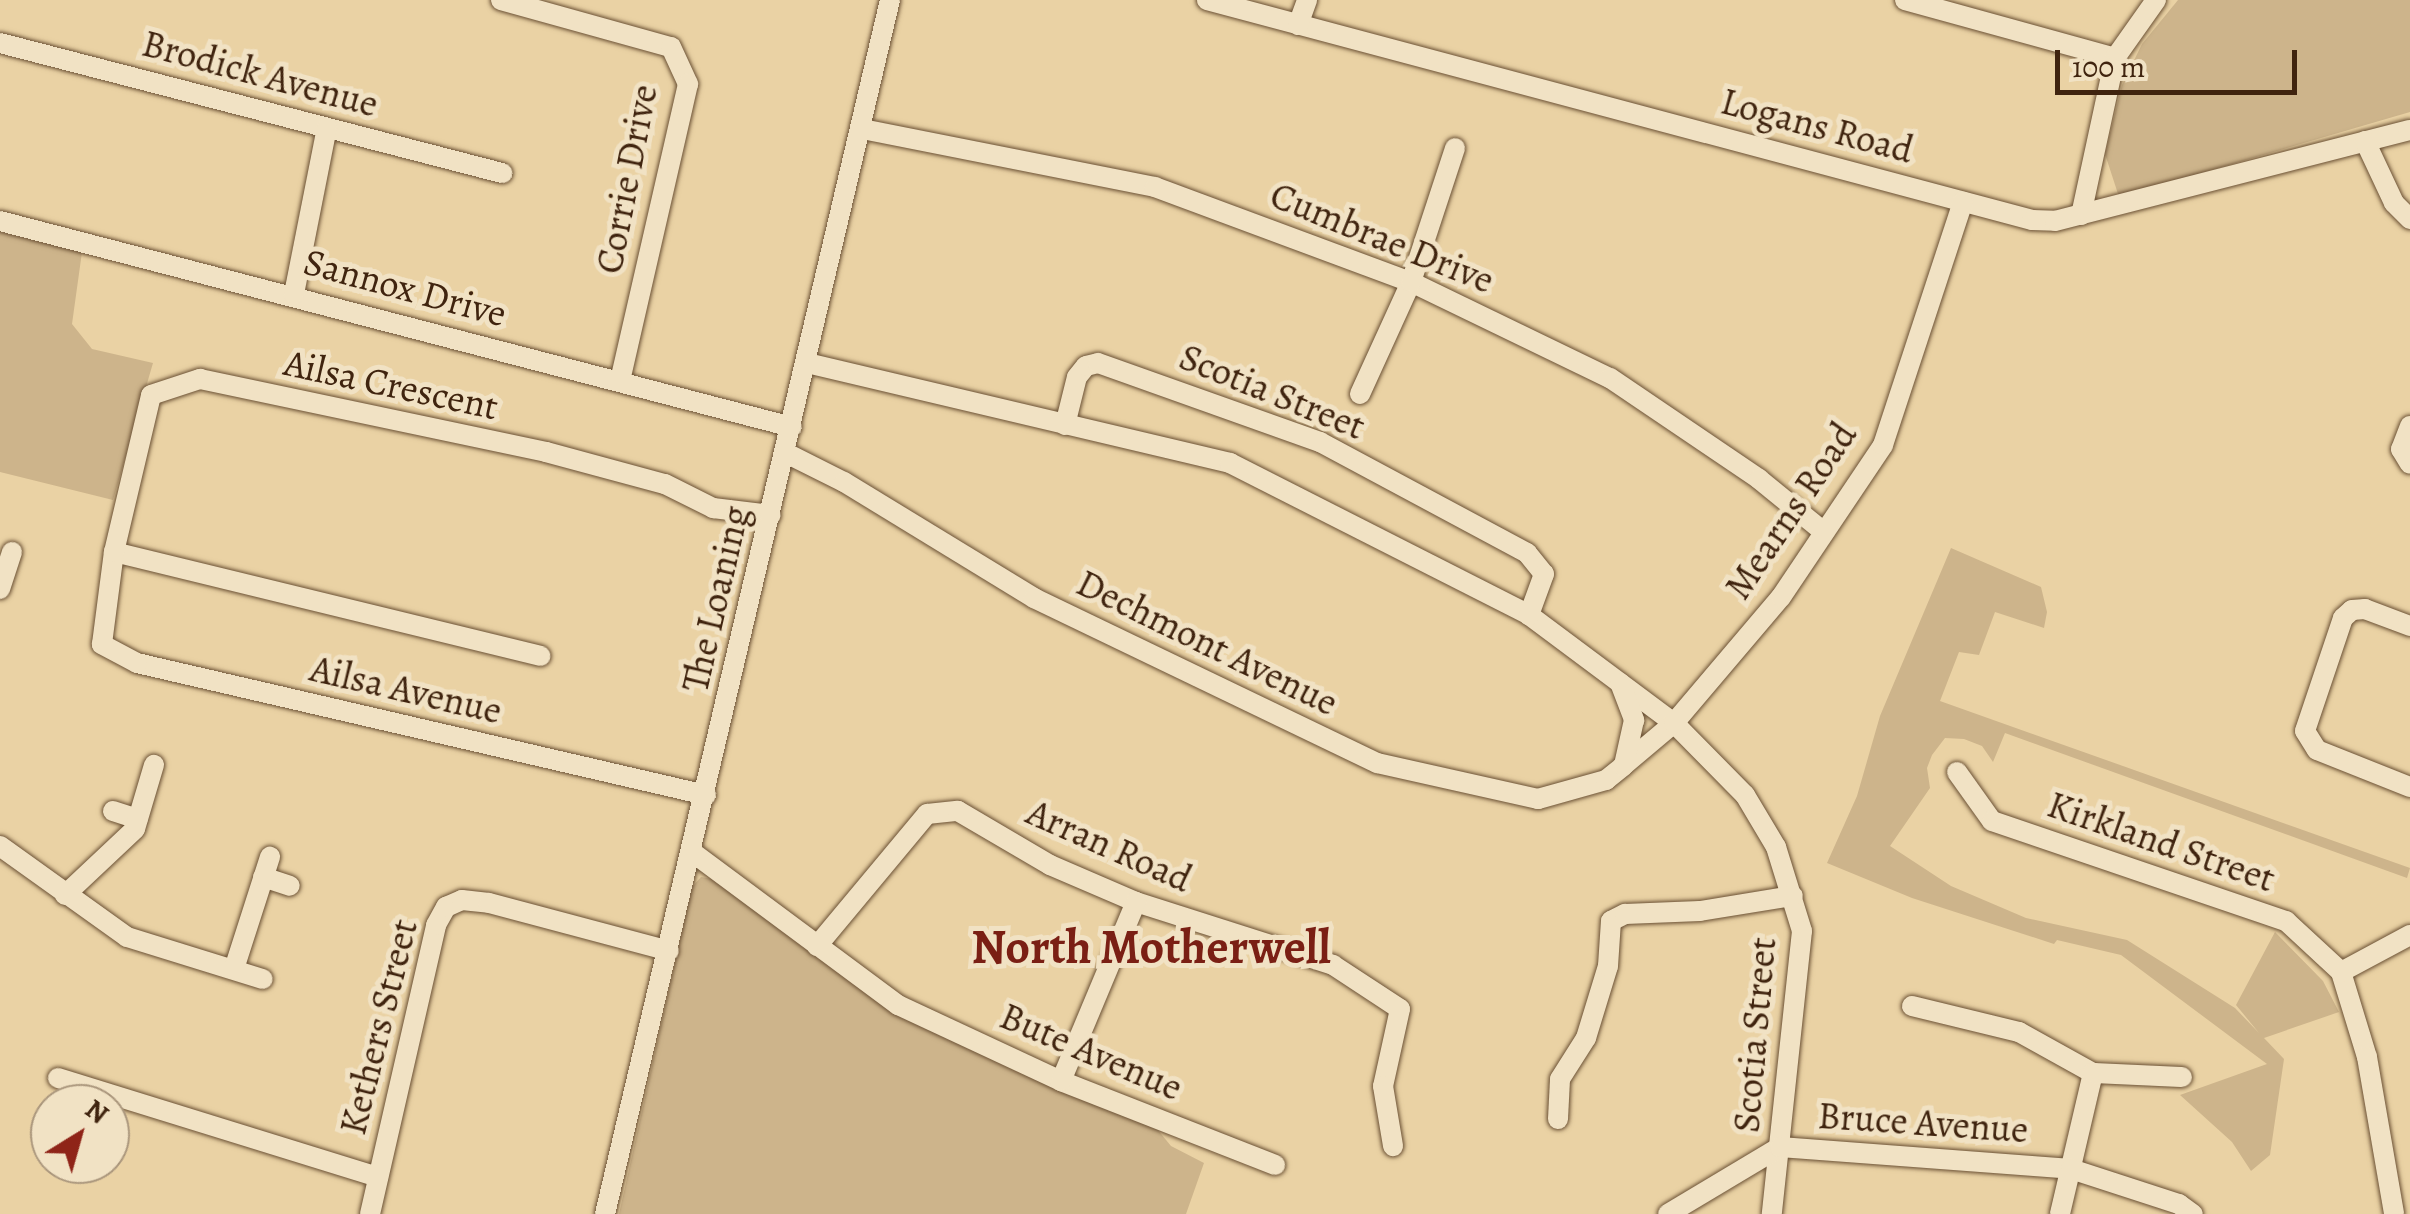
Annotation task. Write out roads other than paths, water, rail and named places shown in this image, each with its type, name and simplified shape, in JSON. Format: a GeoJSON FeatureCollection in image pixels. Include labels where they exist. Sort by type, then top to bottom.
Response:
{"type":"FeatureCollection","features":[{"type":"Feature","properties":{"kind":"street","name":"The Loaning"},"geometry":{"type":"LineString","coordinates":[[605,1214],[890,0]]}},
{"type":"Feature","properties":{"kind":"street","name":"Logans Road"},"geometry":{"type":"LineString","coordinates":[[1207,0],[2032,220],[2055,221],[2081,215],[2410,130]]}},
{"type":"Feature","properties":{"kind":"street"},"geometry":{"type":"LineString","coordinates":[[1298,25],[1307,0]]}},
{"type":"Feature","properties":{"kind":"street"},"geometry":{"type":"LineString","coordinates":[[1905,0],[1929,3],[2115,58]]}},
{"type":"Feature","properties":{"kind":"street"},"geometry":{"type":"LineString","coordinates":[[2081,215],[2115,58],[2156,0]]}},
{"type":"Feature","properties":{"kind":"street","name":"Corrie Drive"},"geometry":{"type":"LineString","coordinates":[[512,1],[671,47],[688,84],[620,381]]}},
{"type":"Feature","properties":{"kind":"street","name":"Brodick Avenue"},"geometry":{"type":"LineString","coordinates":[[0,43],[502,173]]}},
{"type":"Feature","properties":{"kind":"street"},"geometry":{"type":"LineString","coordinates":[[294,294],[327,128]]}},
{"type":"Feature","properties":{"kind":"street","name":"Cumbrae Drive"},"geometry":{"type":"LineString","coordinates":[[862,130],[1155,187],[1411,282],[1610,378],[1759,479],[1824,532]]}},
{"type":"Feature","properties":{"kind":"street"},"geometry":{"type":"LineString","coordinates":[[2366,141],[2394,203],[2410,219]]}},
{"type":"Feature","properties":{"kind":"street"},"geometry":{"type":"LineString","coordinates":[[1360,394],[1411,282],[1455,148]]}},
{"type":"Feature","properties":{"kind":"street","name":"Mearns Road"},"geometry":{"type":"LineString","coordinates":[[1674,723],[1781,596],[1883,445],[1963,202]]}},
{"type":"Feature","properties":{"kind":"street","name":"Sannox Drive"},"geometry":{"type":"LineString","coordinates":[[0,221],[294,294],[792,427]]}},
{"type":"Feature","properties":{"kind":"street","name":"Scotia Street"},"geometry":{"type":"LineString","coordinates":[[807,363],[1230,464],[1529,616],[1617,677],[1674,723],[1745,795],[1776,848],[1802,932],[1772,1214]]}},
{"type":"Feature","properties":{"kind":"street","name":"Scotia Street"},"geometry":{"type":"LineString","coordinates":[[1066,425],[1077,378],[1086,366],[1098,363],[1320,442],[1526,553],[1544,574],[1529,616]]}},
{"type":"Feature","properties":{"kind":"street","name":"Ailsa Crescent"},"geometry":{"type":"LineString","coordinates":[[100,635],[114,552],[150,395],[200,379],[546,452],[665,484],[713,508],[772,515]]}},
{"type":"Feature","properties":{"kind":"street"},"geometry":{"type":"LineString","coordinates":[[2410,426],[2401,449],[2410,464]]}},
{"type":"Feature","properties":{"kind":"street","name":"Dechmont Avenue"},"geometry":{"type":"LineString","coordinates":[[786,453],[844,482],[1034,598],[1376,763],[1538,799],[1606,780],[1674,723]]}},
{"type":"Feature","properties":{"kind":"street"},"geometry":{"type":"LineString","coordinates":[[0,589],[12,552]]}},
{"type":"Feature","properties":{"kind":"street"},"geometry":{"type":"LineString","coordinates":[[114,552],[540,656]]}},
{"type":"Feature","properties":{"kind":"street"},"geometry":{"type":"LineString","coordinates":[[2410,626],[2364,609],[2352,610],[2343,618],[2305,731],[2317,750],[2410,787]]}},
{"type":"Feature","properties":{"kind":"street","name":"Ailsa Avenue"},"geometry":{"type":"LineString","coordinates":[[100,635],[102,644],[137,663],[706,796]]}},
{"type":"Feature","properties":{"kind":"street"},"geometry":{"type":"LineString","coordinates":[[1617,677],[1634,720],[1624,766]]}},
{"type":"Feature","properties":{"kind":"street"},"geometry":{"type":"LineString","coordinates":[[65,894],[135,829],[154,766]]}},
{"type":"Feature","properties":{"kind":"street","name":"Kirkland Street"},"geometry":{"type":"LineString","coordinates":[[1957,772],[1992,820],[2286,922],[2341,972]]}},
{"type":"Feature","properties":{"kind":"street"},"geometry":{"type":"LineString","coordinates":[[112,811],[138,820]]}},
{"type":"Feature","properties":{"kind":"street","name":"Arran Road"},"geometry":{"type":"LineString","coordinates":[[818,946],[927,814],[958,812],[1050,864],[1136,902],[1333,965],[1400,1009],[1383,1086],[1393,1146]]}},
{"type":"Feature","properties":{"kind":"street"},"geometry":{"type":"LineString","coordinates":[[0,846],[127,937],[263,979]]}},
{"type":"Feature","properties":{"kind":"street","name":"Bute Avenue"},"geometry":{"type":"LineString","coordinates":[[692,852],[898,1005],[1061,1082],[1275,1164]]}},
{"type":"Feature","properties":{"kind":"street"},"geometry":{"type":"LineString","coordinates":[[234,969],[266,867],[290,886]]}},
{"type":"Feature","properties":{"kind":"street"},"geometry":{"type":"LineString","coordinates":[[1558,1119],[1560,1079],[1586,1038],[1608,966],[1611,921],[1625,914],[1700,911],[1793,896]]}},
{"type":"Feature","properties":{"kind":"street","name":"Kethers Street"},"geometry":{"type":"LineString","coordinates":[[370,1214],[436,924],[446,907],[462,900],[488,903],[669,951]]}},
{"type":"Feature","properties":{"kind":"street"},"geometry":{"type":"LineString","coordinates":[[1061,1082],[1136,902]]}},
{"type":"Feature","properties":{"kind":"street"},"geometry":{"type":"LineString","coordinates":[[2394,1214],[2367,1058],[2341,972],[2410,935]]}},
{"type":"Feature","properties":{"kind":"street"},"geometry":{"type":"LineString","coordinates":[[1912,1006],[2019,1032],[2093,1073],[2182,1077]]}},
{"type":"Feature","properties":{"kind":"street"},"geometry":{"type":"LineString","coordinates":[[2060,1214],[2093,1073]]}},
{"type":"Feature","properties":{"kind":"street"},"geometry":{"type":"LineString","coordinates":[[58,1078],[378,1177]]}},
{"type":"Feature","properties":{"kind":"street","name":"Bruce Avenue"},"geometry":{"type":"LineString","coordinates":[[1668,1214],[1780,1147],[2070,1169],[2180,1204],[2194,1214]]}},
{"type":"Feature","properties":{"kind":"district","name":"North Motherwell"},"geometry":{"type":"Point","coordinates":[1151,948]}}]}
